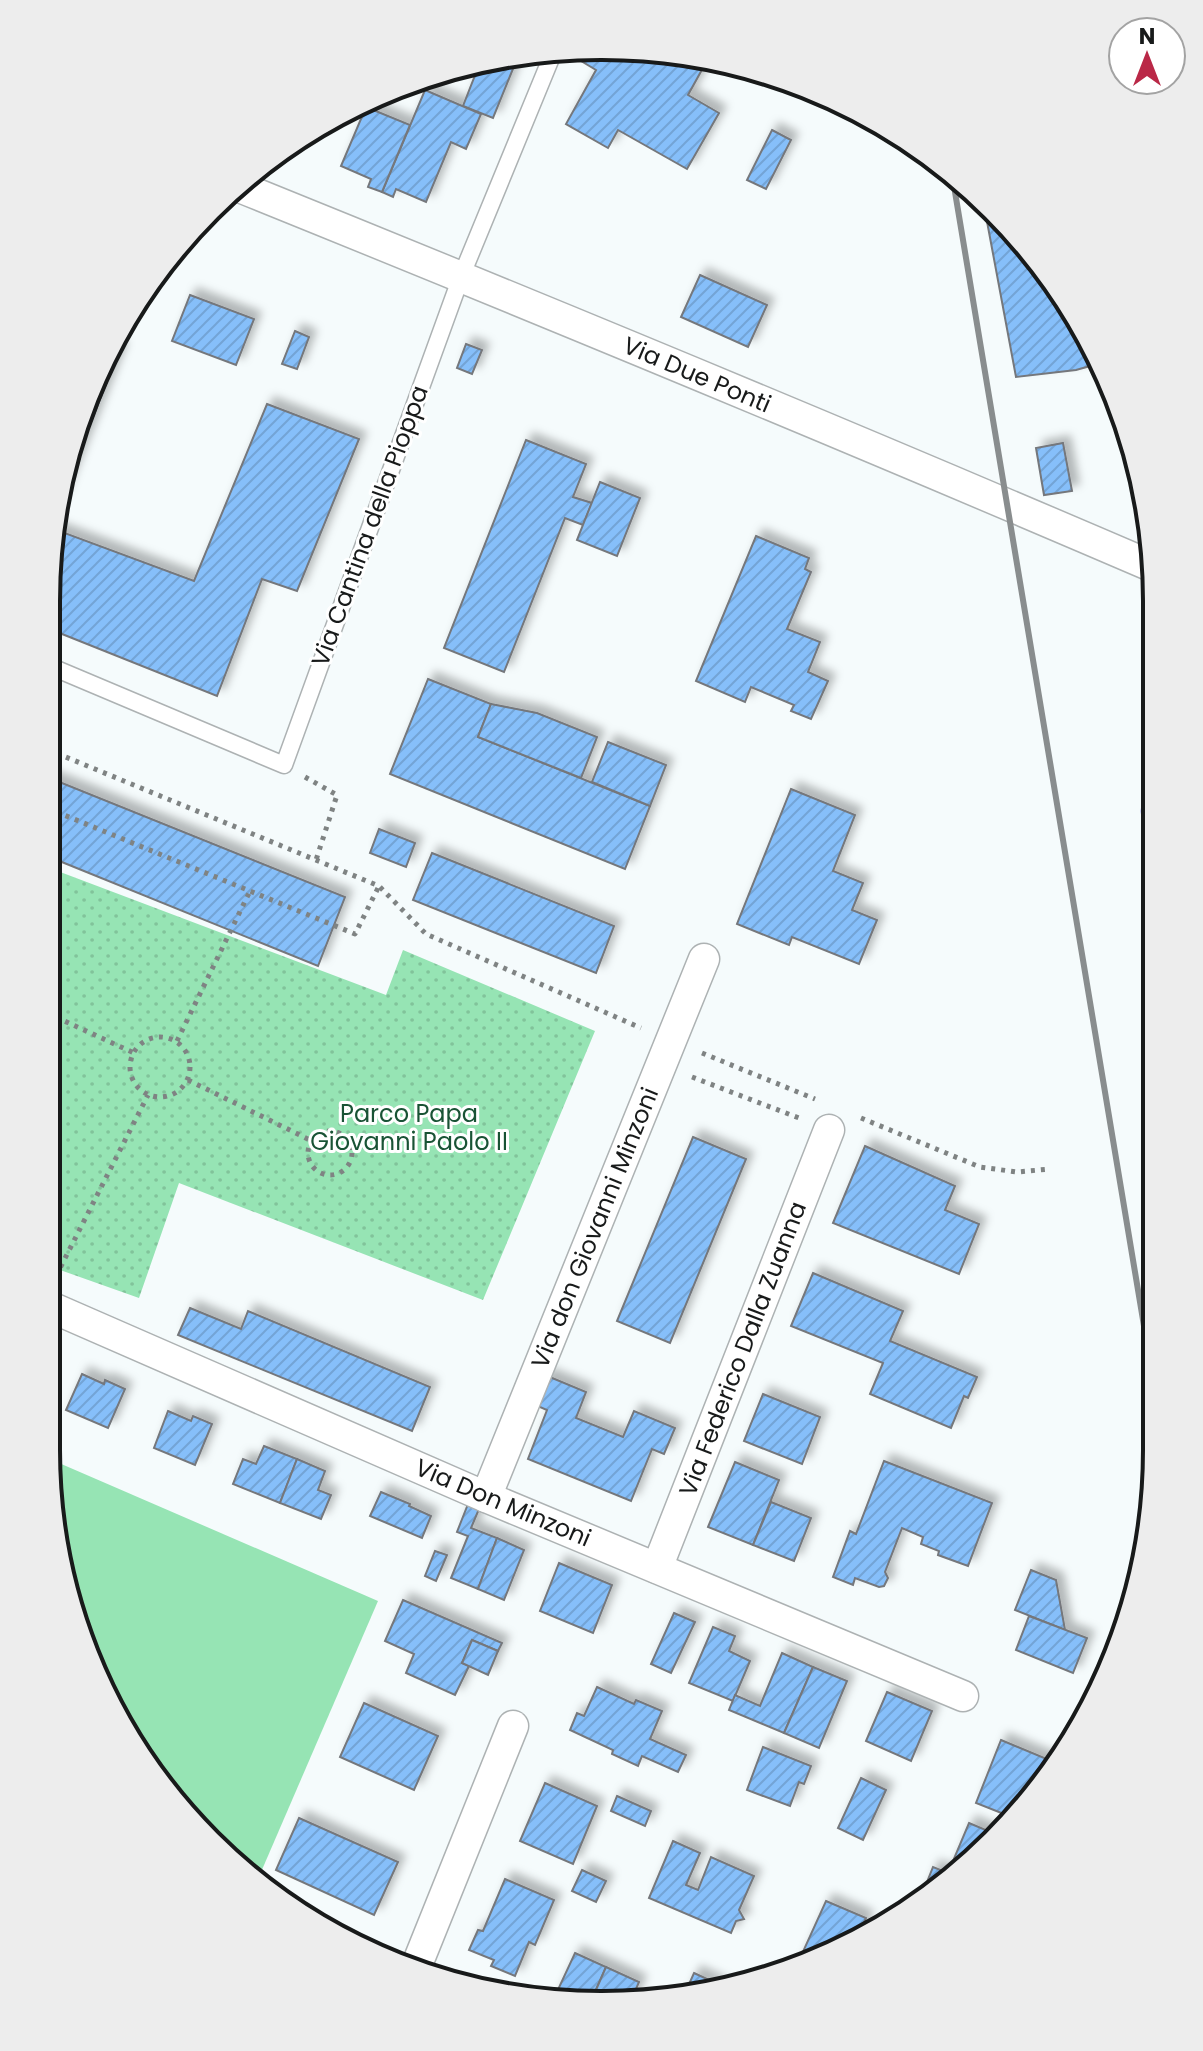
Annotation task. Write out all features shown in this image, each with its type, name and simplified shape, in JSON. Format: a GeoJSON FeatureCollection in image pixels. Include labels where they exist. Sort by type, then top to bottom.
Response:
{"type":"FeatureCollection","features":[{"type":"Feature","properties":{"kind":"street","name":"Via Due Ponti"},"geometry":{"type":"LineString","coordinates":[[248,191],[1142,562]]}},
{"type":"Feature","properties":{"kind":"street","name":"Via don Giovanni Minzoni"},"geometry":{"type":"LineString","coordinates":[[486,1497],[704,959]]}},
{"type":"Feature","properties":{"kind":"street","name":"Via Federico Dalla Zuanna"},"geometry":{"type":"LineString","coordinates":[[657,1568],[829,1130]]}},
{"type":"Feature","properties":{"kind":"street","name":"Via Don Minzoni"},"geometry":{"type":"LineString","coordinates":[[60,1297],[486,1497],[963,1696]]}},
{"type":"Feature","properties":{"kind":"street"},"geometry":{"type":"LineString","coordinates":[[419,1959],[513,1726]]}},
{"type":"Feature","properties":{"kind":"lane","name":"Via Cantina della Pioppa"},"geometry":{"type":"LineString","coordinates":[[284,765],[461,277],[549,63]]}},
{"type":"Feature","properties":{"kind":"lane"},"geometry":{"type":"LineString","coordinates":[[60,670],[284,765]]}},
{"type":"Feature","properties":{"kind":"path"},"geometry":{"type":"LineString","coordinates":[[60,755],[379,886],[426,934],[829,1130]]}},
{"type":"Feature","properties":{"kind":"path"},"geometry":{"type":"LineString","coordinates":[[284,765],[337,795],[316,860]]}},
{"type":"Feature","properties":{"kind":"path"},"geometry":{"type":"LineString","coordinates":[[60,813],[355,934],[379,886]]}},
{"type":"Feature","properties":{"kind":"path"},"geometry":{"type":"LineString","coordinates":[[177,1042],[250,891]]}},
{"type":"Feature","properties":{"kind":"path"},"geometry":{"type":"LineString","coordinates":[[60,1019],[134,1053]]}},
{"type":"Feature","properties":{"kind":"path"},"geometry":{"type":"LineString","coordinates":[[158,1037],[177,1042],[189,1057],[191,1067],[188,1080],[177,1093],[168,1097],[148,1095],[133,1081],[130,1062],[134,1053],[148,1039],[158,1037]]}},
{"type":"Feature","properties":{"kind":"path"},"geometry":{"type":"LineString","coordinates":[[188,1080],[312,1141]]}},
{"type":"Feature","properties":{"kind":"path"},"geometry":{"type":"LineString","coordinates":[[60,1272],[148,1095]]}},
{"type":"Feature","properties":{"kind":"path"},"geometry":{"type":"LineString","coordinates":[[329,1131],[343,1135],[349,1140],[353,1154],[346,1169],[333,1175],[318,1172],[308,1154],[312,1141],[329,1131]]}},
{"type":"Feature","properties":{"kind":"green space","name":"Parco Papa Giovanni Paolo II"},"geometry":{"type":"Polygon","coordinates":[[[60,872],[386,995],[403,950],[595,1031],[483,1300],[179,1183],[139,1298],[60,1270],[60,872]]]}},
{"type":"Feature","properties":{"kind":"green space"},"geometry":{"type":"Polygon","coordinates":[[[60,1464],[378,1601],[262,1871],[194,1807],[151,1750],[116,1689],[101,1657],[78,1590],[65,1520],[60,1464]]]}},
{"type":"Feature","properties":{"kind":"building"},"geometry":{"type":"Polygon","coordinates":[[[581,61],[637,61],[702,69],[688,95],[719,113],[687,169],[618,130],[608,148],[566,124],[596,70],[581,61]]]}},
{"type":"Feature","properties":{"kind":"building"},"geometry":{"type":"Polygon","coordinates":[[[514,67],[493,118],[463,106],[475,75],[514,67]]]}},
{"type":"Feature","properties":{"kind":"building"},"geometry":{"type":"Polygon","coordinates":[[[425,90],[481,114],[466,149],[451,142],[426,202],[396,189],[393,197],[382,192],[425,90]]]}},
{"type":"Feature","properties":{"kind":"building"},"geometry":{"type":"Polygon","coordinates":[[[374,110],[410,125],[382,192],[368,187],[371,179],[341,166],[362,116],[374,110]]]}},
{"type":"Feature","properties":{"kind":"building"},"geometry":{"type":"Polygon","coordinates":[[[772,130],[791,140],[766,189],[747,180],[772,130]]]}},
{"type":"Feature","properties":{"kind":"building"},"geometry":{"type":"Polygon","coordinates":[[[987,222],[1009,244],[1052,301],[1089,366],[1016,377],[987,222]]]}},
{"type":"Feature","properties":{"kind":"building"},"geometry":{"type":"Polygon","coordinates":[[[700,275],[767,305],[748,347],[681,317],[700,275]]]}},
{"type":"Feature","properties":{"kind":"building"},"geometry":{"type":"Polygon","coordinates":[[[190,295],[254,319],[236,365],[172,341],[190,295]]]}},
{"type":"Feature","properties":{"kind":"building"},"geometry":{"type":"Polygon","coordinates":[[[295,331],[309,337],[297,369],[282,364],[295,331]]]}},
{"type":"Feature","properties":{"kind":"building"},"geometry":{"type":"Polygon","coordinates":[[[466,344],[482,350],[472,374],[457,368],[466,344]]]}},
{"type":"Feature","properties":{"kind":"building"},"geometry":{"type":"Polygon","coordinates":[[[267,404],[359,439],[297,591],[262,579],[217,696],[60,633],[65,533],[194,581],[267,404]]]}},
{"type":"Feature","properties":{"kind":"building"},"geometry":{"type":"Polygon","coordinates":[[[526,440],[586,464],[573,497],[592,503],[583,525],[565,518],[504,672],[444,648],[526,440]]]}},
{"type":"Feature","properties":{"kind":"building"},"geometry":{"type":"Polygon","coordinates":[[[1063,443],[1072,491],[1044,495],[1036,448],[1063,443]]]}},
{"type":"Feature","properties":{"kind":"building"},"geometry":{"type":"Polygon","coordinates":[[[600,482],[640,498],[617,556],[577,540],[600,482]]]}},
{"type":"Feature","properties":{"kind":"building"},"geometry":{"type":"Polygon","coordinates":[[[756,536],[809,558],[805,569],[811,572],[787,629],[820,642],[808,672],[828,681],[811,719],[791,711],[794,705],[751,687],[745,702],[696,681],[756,536]]]}},
{"type":"Feature","properties":{"kind":"building"},"geometry":{"type":"Polygon","coordinates":[[[428,679],[491,704],[478,737],[650,806],[625,869],[390,774],[428,679]]]}},
{"type":"Feature","properties":{"kind":"building"},"geometry":{"type":"Polygon","coordinates":[[[491,704],[537,713],[597,737],[581,778],[478,737],[491,704]]]}},
{"type":"Feature","properties":{"kind":"building"},"geometry":{"type":"Polygon","coordinates":[[[608,742],[666,765],[650,806],[592,782],[608,742]]]}},
{"type":"Feature","properties":{"kind":"building"},"geometry":{"type":"Polygon","coordinates":[[[60,782],[345,897],[318,966],[60,861],[60,782]]]}},
{"type":"Feature","properties":{"kind":"building"},"geometry":{"type":"Polygon","coordinates":[[[791,789],[855,815],[833,871],[863,883],[852,910],[877,920],[859,964],[792,937],[789,945],[737,924],[791,789]]]}},
{"type":"Feature","properties":{"kind":"building"},"geometry":{"type":"Polygon","coordinates":[[[379,829],[415,843],[406,867],[370,853],[379,829]]]}},
{"type":"Feature","properties":{"kind":"building"},"geometry":{"type":"Polygon","coordinates":[[[432,853],[614,926],[596,973],[413,900],[432,853]]]}},
{"type":"Feature","properties":{"kind":"building"},"geometry":{"type":"Polygon","coordinates":[[[693,1137],[746,1159],[670,1343],[617,1321],[693,1137]]]}},
{"type":"Feature","properties":{"kind":"building"},"geometry":{"type":"Polygon","coordinates":[[[865,1146],[955,1186],[945,1210],[979,1224],[959,1274],[833,1223],[865,1146]]]}},
{"type":"Feature","properties":{"kind":"building"},"geometry":{"type":"Polygon","coordinates":[[[813,1273],[903,1311],[890,1341],[977,1377],[968,1398],[964,1396],[951,1428],[870,1394],[883,1363],[791,1326],[813,1273]]]}},
{"type":"Feature","properties":{"kind":"building"},"geometry":{"type":"Polygon","coordinates":[[[190,1308],[241,1329],[248,1311],[430,1387],[412,1431],[178,1335],[190,1308]]]}},
{"type":"Feature","properties":{"kind":"building"},"geometry":{"type":"Polygon","coordinates":[[[82,1374],[125,1389],[108,1428],[66,1410],[82,1374]]]}},
{"type":"Feature","properties":{"kind":"building"},"geometry":{"type":"Polygon","coordinates":[[[545,1375],[586,1392],[576,1418],[623,1437],[634,1411],[675,1428],[664,1454],[652,1449],[631,1501],[528,1459],[547,1410],[533,1404],[545,1375]]]}},
{"type":"Feature","properties":{"kind":"building"},"geometry":{"type":"Polygon","coordinates":[[[763,1394],[820,1417],[802,1464],[744,1441],[763,1394]]]}},
{"type":"Feature","properties":{"kind":"building"},"geometry":{"type":"Polygon","coordinates":[[[168,1411],[191,1421],[193,1416],[212,1424],[195,1465],[154,1448],[168,1411]]]}},
{"type":"Feature","properties":{"kind":"building"},"geometry":{"type":"Polygon","coordinates":[[[264,1446],[297,1459],[280,1503],[233,1484],[243,1459],[256,1464],[264,1446]]]}},
{"type":"Feature","properties":{"kind":"building"},"geometry":{"type":"Polygon","coordinates":[[[297,1459],[325,1471],[318,1490],[331,1495],[321,1519],[280,1503],[297,1459]]]}},
{"type":"Feature","properties":{"kind":"building"},"geometry":{"type":"Polygon","coordinates":[[[884,1461],[992,1503],[968,1566],[938,1555],[939,1551],[921,1544],[923,1537],[902,1528],[885,1572],[888,1578],[884,1586],[855,1578],[853,1585],[833,1577],[850,1531],[856,1534],[884,1461]]]}},
{"type":"Feature","properties":{"kind":"building"},"geometry":{"type":"Polygon","coordinates":[[[735,1462],[779,1480],[753,1545],[708,1527],[735,1462]]]}},
{"type":"Feature","properties":{"kind":"building"},"geometry":{"type":"Polygon","coordinates":[[[381,1492],[431,1516],[422,1538],[370,1516],[381,1492]]]}},
{"type":"Feature","properties":{"kind":"building"},"geometry":{"type":"Polygon","coordinates":[[[771,1502],[811,1518],[794,1561],[753,1545],[771,1502]]]}},
{"type":"Feature","properties":{"kind":"building"},"geometry":{"type":"Polygon","coordinates":[[[468,1504],[479,1509],[471,1528],[497,1538],[478,1589],[451,1578],[468,1536],[457,1532],[468,1504]]]}},
{"type":"Feature","properties":{"kind":"building"},"geometry":{"type":"Polygon","coordinates":[[[497,1538],[524,1550],[504,1600],[478,1589],[497,1538]]]}},
{"type":"Feature","properties":{"kind":"building"},"geometry":{"type":"Polygon","coordinates":[[[435,1551],[447,1555],[436,1581],[425,1576],[435,1551]]]}},
{"type":"Feature","properties":{"kind":"building"},"geometry":{"type":"Polygon","coordinates":[[[559,1563],[612,1585],[593,1633],[540,1611],[559,1563]]]}},
{"type":"Feature","properties":{"kind":"building"},"geometry":{"type":"Polygon","coordinates":[[[1031,1570],[1056,1580],[1065,1630],[1015,1610],[1031,1570]]]}},
{"type":"Feature","properties":{"kind":"building"},"geometry":{"type":"Polygon","coordinates":[[[403,1600],[502,1643],[498,1651],[472,1640],[462,1663],[469,1666],[455,1695],[406,1673],[414,1654],[385,1641],[403,1600]]]}},
{"type":"Feature","properties":{"kind":"building"},"geometry":{"type":"Polygon","coordinates":[[[674,1613],[695,1622],[671,1673],[651,1664],[674,1613]]]}},
{"type":"Feature","properties":{"kind":"building"},"geometry":{"type":"Polygon","coordinates":[[[1029,1616],[1087,1638],[1073,1673],[1016,1650],[1029,1616]]]}},
{"type":"Feature","properties":{"kind":"building"},"geometry":{"type":"Polygon","coordinates":[[[713,1627],[735,1636],[729,1651],[750,1661],[733,1701],[689,1683],[713,1627]]]}},
{"type":"Feature","properties":{"kind":"building"},"geometry":{"type":"Polygon","coordinates":[[[472,1640],[498,1651],[488,1675],[462,1663],[472,1640]]]}},
{"type":"Feature","properties":{"kind":"building"},"geometry":{"type":"Polygon","coordinates":[[[782,1653],[813,1667],[784,1733],[729,1710],[735,1695],[760,1706],[782,1653]]]}},
{"type":"Feature","properties":{"kind":"building"},"geometry":{"type":"Polygon","coordinates":[[[813,1667],[847,1681],[819,1748],[784,1733],[813,1667]]]}},
{"type":"Feature","properties":{"kind":"building"},"geometry":{"type":"Polygon","coordinates":[[[597,1687],[634,1704],[636,1700],[662,1711],[650,1739],[686,1755],[678,1772],[642,1756],[638,1766],[612,1754],[613,1750],[570,1730],[577,1713],[584,1716],[597,1687]]]}},
{"type":"Feature","properties":{"kind":"building"},"geometry":{"type":"Polygon","coordinates":[[[887,1692],[932,1711],[911,1761],[866,1741],[887,1692]]]}},
{"type":"Feature","properties":{"kind":"building"},"geometry":{"type":"Polygon","coordinates":[[[364,1703],[438,1736],[414,1790],[340,1757],[364,1703]]]}},
{"type":"Feature","properties":{"kind":"building"},"geometry":{"type":"Polygon","coordinates":[[[1001,1740],[1046,1759],[1003,1813],[976,1803],[1001,1740]]]}},
{"type":"Feature","properties":{"kind":"building"},"geometry":{"type":"Polygon","coordinates":[[[763,1747],[811,1766],[804,1784],[799,1782],[790,1806],[747,1790],[763,1747]]]}},
{"type":"Feature","properties":{"kind":"building"},"geometry":{"type":"Polygon","coordinates":[[[861,1778],[886,1790],[863,1840],[838,1828],[861,1778]]]}},
{"type":"Feature","properties":{"kind":"building"},"geometry":{"type":"Polygon","coordinates":[[[545,1783],[597,1806],[573,1864],[520,1841],[545,1783]]]}},
{"type":"Feature","properties":{"kind":"building"},"geometry":{"type":"Polygon","coordinates":[[[617,1796],[651,1811],[645,1826],[611,1811],[617,1796]]]}},
{"type":"Feature","properties":{"kind":"building"},"geometry":{"type":"Polygon","coordinates":[[[299,1818],[398,1862],[374,1915],[276,1870],[299,1818]]]}},
{"type":"Feature","properties":{"kind":"building"},"geometry":{"type":"Polygon","coordinates":[[[969,1823],[986,1830],[959,1857],[953,1862],[969,1823]]]}},
{"type":"Feature","properties":{"kind":"building"},"geometry":{"type":"Polygon","coordinates":[[[673,1841],[700,1853],[686,1885],[698,1890],[711,1857],[754,1876],[739,1910],[744,1919],[736,1921],[731,1933],[649,1898],[673,1841]]]}},
{"type":"Feature","properties":{"kind":"building"},"geometry":{"type":"Polygon","coordinates":[[[933,1867],[942,1871],[927,1882],[933,1867]]]}},
{"type":"Feature","properties":{"kind":"building"},"geometry":{"type":"Polygon","coordinates":[[[582,1870],[606,1881],[596,1902],[572,1891],[582,1870]]]}},
{"type":"Feature","properties":{"kind":"building"},"geometry":{"type":"Polygon","coordinates":[[[505,1879],[554,1900],[535,1945],[529,1942],[515,1976],[491,1966],[494,1960],[469,1950],[478,1930],[483,1931],[505,1879]]]}},
{"type":"Feature","properties":{"kind":"building"},"geometry":{"type":"Polygon","coordinates":[[[826,1901],[866,1918],[864,1922],[841,1935],[803,1952],[826,1901]]]}},
{"type":"Feature","properties":{"kind":"building"},"geometry":{"type":"Polygon","coordinates":[[[575,1953],[606,1967],[596,1991],[558,1989],[575,1953]]]}},
{"type":"Feature","properties":{"kind":"building"},"geometry":{"type":"Polygon","coordinates":[[[606,1967],[639,1982],[636,1990],[596,1991],[606,1967]]]}},
{"type":"Feature","properties":{"kind":"building"},"geometry":{"type":"Polygon","coordinates":[[[694,1973],[710,1980],[707,1981],[689,1984],[694,1973]]]}},
{"type":"Feature","properties":{"kind":"railway"},"geometry":{"type":"LineString","coordinates":[[955,191],[1143,1320]]}}]}
